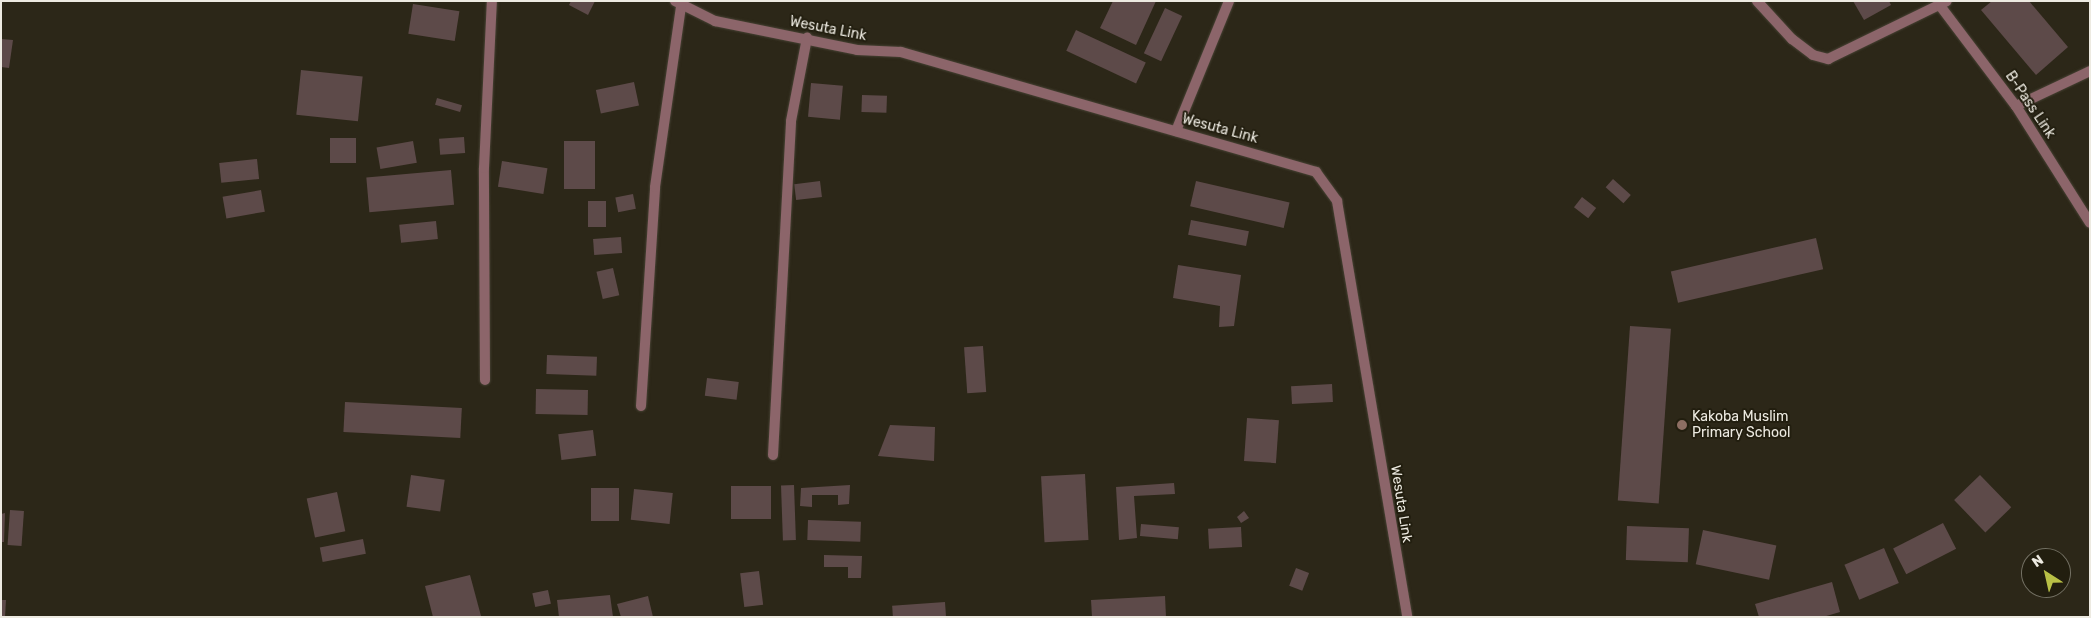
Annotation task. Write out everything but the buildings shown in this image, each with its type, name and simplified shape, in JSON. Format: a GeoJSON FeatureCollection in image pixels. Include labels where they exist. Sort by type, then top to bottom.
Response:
{"type":"FeatureCollection","features":[{"type":"Feature","properties":{"kind":"street"},"geometry":{"type":"LineString","coordinates":[[485,380],[484,168],[492,1]]}},
{"type":"Feature","properties":{"kind":"street"},"geometry":{"type":"LineString","coordinates":[[1176,131],[1229,1]]}},
{"type":"Feature","properties":{"kind":"street"},"geometry":{"type":"LineString","coordinates":[[1757,1],[1792,40],[1813,55],[1828,60],[1944,4]]}},
{"type":"Feature","properties":{"kind":"street"},"geometry":{"type":"LineString","coordinates":[[640,406],[655,187],[678,4]]}},
{"type":"Feature","properties":{"kind":"street","name":"Wesuta Link"},"geometry":{"type":"LineString","coordinates":[[678,4],[715,21],[807,38],[856,50],[901,52],[1316,172],[1337,201],[1407,617]]}},
{"type":"Feature","properties":{"kind":"street","name":"B-Pass Link"},"geometry":{"type":"LineString","coordinates":[[1944,4],[2016,106],[2090,223]]}},
{"type":"Feature","properties":{"kind":"street"},"geometry":{"type":"LineString","coordinates":[[773,455],[791,121],[807,38]]}},
{"type":"Feature","properties":{"kind":"street"},"geometry":{"type":"LineString","coordinates":[[2016,106],[2090,71]]}},
{"type":"Feature","properties":{"kind":"place","name":"Kakoba Muslim Primary School"},"geometry":{"type":"Point","coordinates":[1682,425]}}]}
